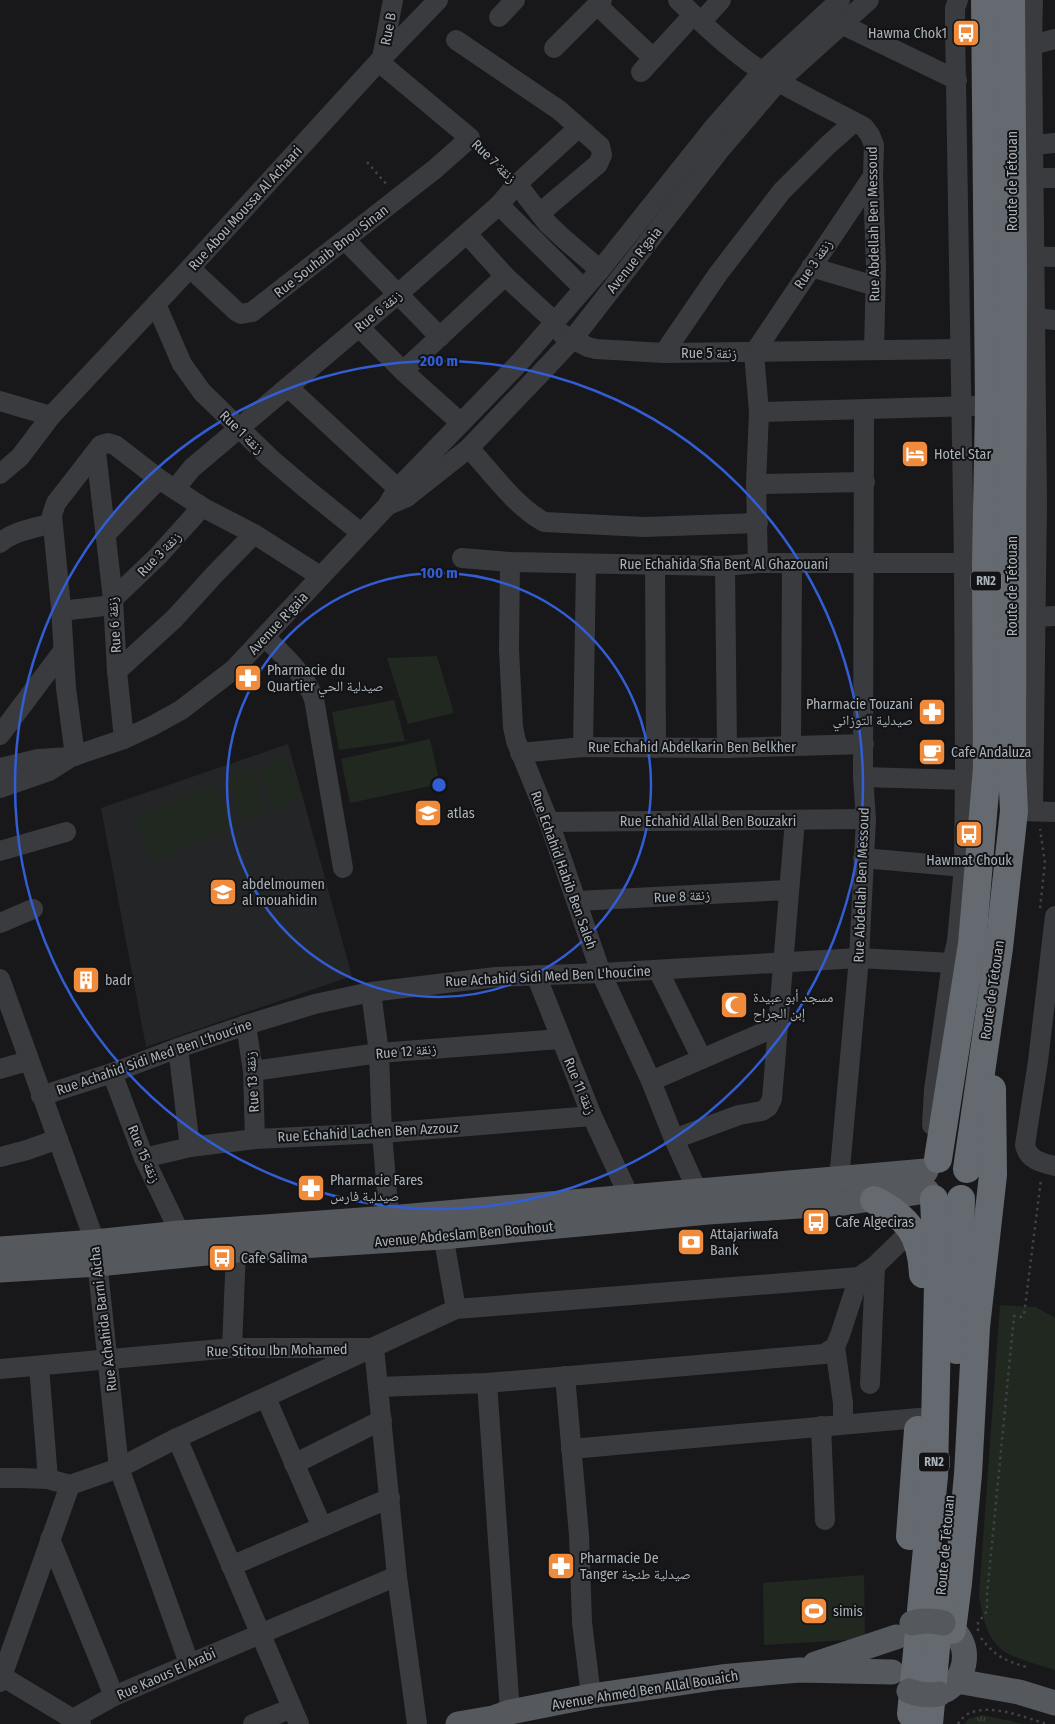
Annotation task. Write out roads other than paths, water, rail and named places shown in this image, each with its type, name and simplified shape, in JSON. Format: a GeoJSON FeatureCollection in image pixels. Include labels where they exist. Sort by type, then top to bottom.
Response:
{"type":"FeatureCollection","features":[{"type":"Feature","properties":{"kind":"highway","name":"Route de Tétouan"},"geometry":{"type":"LineString","coordinates":[[910,1724],[934,1476],[938,1282],[931,1178],[952,1061],[959,973],[972,944],[987,768],[975,563],[988,405],[985,0]]}},
{"type":"Feature","properties":{"kind":"highway","name":"Route de Tétouan"},"geometry":{"type":"LineString","coordinates":[[929,1724],[950,1490],[952,1421],[958,1334],[961,1199],[970,1182],[967,1169],[994,978],[1024,811],[1012,769],[1024,256],[1021,46],[1011,0]]}},
{"type":"Feature","properties":{"kind":"highway"},"geometry":{"type":"LineString","coordinates":[[953,1635],[968,1474],[976,1327],[993,1175],[994,978]]}},
{"type":"Feature","properties":{"kind":"highway"},"geometry":{"type":"LineString","coordinates":[[961,1199],[955,1203],[945,1203],[931,1178],[946,1158],[954,1159],[967,1169]]}},
{"type":"Feature","properties":{"kind":"highway"},"geometry":{"type":"LineString","coordinates":[[874,1200],[896,1212],[912,1230],[922,1257],[924,1326],[904,1629]]}},
{"type":"Feature","properties":{"kind":"highway"},"geometry":{"type":"LineString","coordinates":[[958,1334],[983,1261]]}},
{"type":"Feature","properties":{"kind":"highway"},"geometry":{"type":"LineString","coordinates":[[924,1326],[938,1282]]}},
{"type":"Feature","properties":{"kind":"highway"},"geometry":{"type":"LineString","coordinates":[[893,1724],[900,1683]]}},
{"type":"Feature","properties":{"kind":"highway"},"geometry":{"type":"LineString","coordinates":[[943,1724],[947,1689]]}},
{"type":"Feature","properties":{"kind":"main road","name":"Avenue Abdeslam Ben Bouhout"},"geometry":{"type":"LineString","coordinates":[[0,1249],[97,1253],[236,1250],[441,1225],[629,1196],[839,1180],[931,1178]]}},
{"type":"Feature","properties":{"kind":"main road","name":"Avenue Abdeslam Ben Bouhout"},"geometry":{"type":"LineString","coordinates":[[0,1270],[97,1253],[180,1234],[389,1218],[441,1225],[708,1212],[874,1200],[931,1178]]}},
{"type":"Feature","properties":{"kind":"main road"},"geometry":{"type":"LineString","coordinates":[[1019,1692],[947,1689],[919,1695],[900,1683],[889,1660],[890,1648],[904,1629],[922,1620],[932,1620],[953,1635],[986,1674],[1019,1692],[1055,1703]]}},
{"type":"Feature","properties":{"kind":"main road","name":"Avenue Ahmed Ben Allal Bouaich"},"geometry":{"type":"LineString","coordinates":[[799,1670],[904,1629]]}},
{"type":"Feature","properties":{"kind":"main road"},"geometry":{"type":"LineString","coordinates":[[947,1689],[964,1668],[953,1635]]}},
{"type":"Feature","properties":{"kind":"main road","name":"Avenue Ahmed Ben Allal Bouaich"},"geometry":{"type":"LineString","coordinates":[[458,1724],[498,1718],[591,1696],[721,1677],[799,1670],[900,1683]]}},
{"type":"Feature","properties":{"kind":"street","name":"Rue B"},"geometry":{"type":"LineString","coordinates":[[380,60],[393,0]]}},
{"type":"Feature","properties":{"kind":"street","name":"Rue Abou Moussa Al Achaari"},"geometry":{"type":"LineString","coordinates":[[0,474],[20,457],[51,416],[190,268],[380,60],[438,0]]}},
{"type":"Feature","properties":{"kind":"street"},"geometry":{"type":"LineString","coordinates":[[499,18],[515,0]]}},
{"type":"Feature","properties":{"kind":"street","name":"Rue Abdellah Ben Messoud"},"geometry":{"type":"LineString","coordinates":[[678,0],[733,50],[770,76],[864,127],[870,135],[874,145],[872,176],[875,286],[874,350]]}},
{"type":"Feature","properties":{"kind":"street"},"geometry":{"type":"LineString","coordinates":[[554,48],[600,3],[647,65],[697,18],[721,0]]}},
{"type":"Feature","properties":{"kind":"street","name":"Avenue R'gaia"},"geometry":{"type":"LineString","coordinates":[[0,788],[49,772],[73,757],[124,739],[152,726],[181,710],[233,670],[320,576],[402,492],[461,423],[514,368],[582,288],[600,270],[714,127],[770,76],[840,0]]}},
{"type":"Feature","properties":{"kind":"street","name":"Avenue R'gaia"},"geometry":{"type":"LineString","coordinates":[[402,492],[469,448],[572,340],[719,151],[770,76],[841,24],[869,0]]}},
{"type":"Feature","properties":{"kind":"street"},"geometry":{"type":"LineString","coordinates":[[958,0],[955,16],[960,407],[975,563],[965,780],[964,867],[957,941],[959,973]]}},
{"type":"Feature","properties":{"kind":"street"},"geometry":{"type":"LineString","coordinates":[[1033,0],[1021,46],[1034,178],[1024,256],[1045,319],[1046,505],[1035,617],[1024,811],[1055,812]]}},
{"type":"Feature","properties":{"kind":"street"},"geometry":{"type":"LineString","coordinates":[[841,24],[957,80]]}},
{"type":"Feature","properties":{"kind":"street"},"geometry":{"type":"LineString","coordinates":[[1021,46],[1055,39]]}},
{"type":"Feature","properties":{"kind":"street"},"geometry":{"type":"LineString","coordinates":[[456,40],[552,105],[600,146],[602,155],[598,164],[540,213]]}},
{"type":"Feature","properties":{"kind":"street","name":"Rue 7 زنقة"},"geometry":{"type":"LineString","coordinates":[[380,60],[470,138]]}},
{"type":"Feature","properties":{"kind":"street"},"geometry":{"type":"LineString","coordinates":[[664,353],[718,274],[782,191],[854,122]]}},
{"type":"Feature","properties":{"kind":"street","name":"Rue 6 زنقة"},"geometry":{"type":"LineString","coordinates":[[105,535],[167,484],[192,468],[288,387],[320,367],[358,327],[467,234],[499,205],[517,184],[578,128]]}},
{"type":"Feature","properties":{"kind":"street","name":"Rue Souhaib Bnou Sinan"},"geometry":{"type":"LineString","coordinates":[[190,268],[236,311],[247,314],[258,308],[435,169],[470,138]]}},
{"type":"Feature","properties":{"kind":"street"},"geometry":{"type":"LineString","coordinates":[[1032,145],[1055,143]]}},
{"type":"Feature","properties":{"kind":"street","name":"Rue 3 زنقة"},"geometry":{"type":"LineString","coordinates":[[754,353],[872,176]]}},
{"type":"Feature","properties":{"kind":"street"},"geometry":{"type":"LineString","coordinates":[[1034,178],[1055,178]]}},
{"type":"Feature","properties":{"kind":"street","name":"Rue 7 زنقة"},"geometry":{"type":"LineString","coordinates":[[517,184],[562,238],[600,270]]}},
{"type":"Feature","properties":{"kind":"street"},"geometry":{"type":"LineString","coordinates":[[499,205],[582,288]]}},
{"type":"Feature","properties":{"kind":"street","name":"Rue 5 زنقة"},"geometry":{"type":"LineString","coordinates":[[467,234],[552,324],[572,340],[588,348],[664,353],[960,349]]}},
{"type":"Feature","properties":{"kind":"street"},"geometry":{"type":"LineString","coordinates":[[345,240],[440,337]]}},
{"type":"Feature","properties":{"kind":"street"},"geometry":{"type":"LineString","coordinates":[[1024,256],[1055,257]]}},
{"type":"Feature","properties":{"kind":"street"},"geometry":{"type":"LineString","coordinates":[[811,266],[875,286]]}},
{"type":"Feature","properties":{"kind":"street"},"geometry":{"type":"LineString","coordinates":[[404,371],[505,276]]}},
{"type":"Feature","properties":{"kind":"street","name":"Rue 1 زنقة"},"geometry":{"type":"LineString","coordinates":[[156,304],[187,373],[202,392],[239,429],[304,487],[361,533]]}},
{"type":"Feature","properties":{"kind":"street"},"geometry":{"type":"LineString","coordinates":[[358,327],[461,423]]}},
{"type":"Feature","properties":{"kind":"street"},"geometry":{"type":"LineString","coordinates":[[754,353],[758,412],[756,484],[758,563]]}},
{"type":"Feature","properties":{"kind":"street"},"geometry":{"type":"LineString","coordinates":[[288,387],[402,492]]}},
{"type":"Feature","properties":{"kind":"street"},"geometry":{"type":"LineString","coordinates":[[0,401],[51,416]]}},
{"type":"Feature","properties":{"kind":"street"},"geometry":{"type":"LineString","coordinates":[[758,412],[988,405]]}},
{"type":"Feature","properties":{"kind":"street","name":"Rue Abdellah Ben Messoud"},"geometry":{"type":"LineString","coordinates":[[839,1180],[859,958],[866,819],[863,777],[864,410]]}},
{"type":"Feature","properties":{"kind":"street"},"geometry":{"type":"LineString","coordinates":[[73,757],[52,512],[56,503],[105,448],[202,507],[254,534],[320,576]]}},
{"type":"Feature","properties":{"kind":"street","name":"Rue 6 زنقة"},"geometry":{"type":"LineString","coordinates":[[105,448],[105,535],[113,602],[117,671],[124,739]]}},
{"type":"Feature","properties":{"kind":"street"},"geometry":{"type":"LineString","coordinates":[[469,448],[520,504],[533,516],[544,522],[644,527],[758,523]]}},
{"type":"Feature","properties":{"kind":"street"},"geometry":{"type":"LineString","coordinates":[[756,484],[865,482]]}},
{"type":"Feature","properties":{"kind":"street","name":"Rue 3 زنقة"},"geometry":{"type":"LineString","coordinates":[[113,602],[202,507]]}},
{"type":"Feature","properties":{"kind":"street"},"geometry":{"type":"LineString","coordinates":[[0,543],[25,530],[52,523]]}},
{"type":"Feature","properties":{"kind":"street"},"geometry":{"type":"LineString","coordinates":[[117,671],[180,614],[254,534]]}},
{"type":"Feature","properties":{"kind":"street","name":"Rue Echahida Sfia Bent Al Ghazouani"},"geometry":{"type":"LineString","coordinates":[[462,558],[510,562],[725,566],[758,563],[975,563]]}},
{"type":"Feature","properties":{"kind":"street","name":"Rue Echahid Habib Ben Saleh"},"geometry":{"type":"LineString","coordinates":[[510,562],[509,650],[511,698],[513,727],[520,752],[549,822],[601,973],[651,1080],[674,1139],[697,1190]]}},
{"type":"Feature","properties":{"kind":"street"},"geometry":{"type":"LineString","coordinates":[[791,746],[792,563]]}},
{"type":"Feature","properties":{"kind":"street"},"geometry":{"type":"LineString","coordinates":[[583,747],[586,564]]}},
{"type":"Feature","properties":{"kind":"street"},"geometry":{"type":"LineString","coordinates":[[655,564],[656,748]]}},
{"type":"Feature","properties":{"kind":"street"},"geometry":{"type":"LineString","coordinates":[[725,566],[726,748]]}},
{"type":"Feature","properties":{"kind":"street"},"geometry":{"type":"LineString","coordinates":[[61,611],[113,602]]}},
{"type":"Feature","properties":{"kind":"street"},"geometry":{"type":"LineString","coordinates":[[1035,617],[1055,616]]}},
{"type":"Feature","properties":{"kind":"street"},"geometry":{"type":"LineString","coordinates":[[265,637],[301,676],[310,688],[314,699],[343,868]]}},
{"type":"Feature","properties":{"kind":"street"},"geometry":{"type":"LineString","coordinates":[[0,735],[63,651]]}},
{"type":"Feature","properties":{"kind":"street","name":"Rue Echahid Abdelkarin Ben Belkher"},"geometry":{"type":"LineString","coordinates":[[520,752],[583,747],[726,748],[864,744]]}},
{"type":"Feature","properties":{"kind":"street","name":"Avenue R'gaia"},"geometry":{"type":"LineString","coordinates":[[0,768],[38,759],[73,757]]}},
{"type":"Feature","properties":{"kind":"street"},"geometry":{"type":"LineString","coordinates":[[863,777],[965,780]]}},
{"type":"Feature","properties":{"kind":"street","name":"Rue Echahid Allal Ben Bouzakri"},"geometry":{"type":"LineString","coordinates":[[549,822],[866,819]]}},
{"type":"Feature","properties":{"kind":"street"},"geometry":{"type":"LineString","coordinates":[[674,1139],[739,1116],[762,1111],[768,1107],[772,1099],[795,820]]}},
{"type":"Feature","properties":{"kind":"street"},"geometry":{"type":"LineString","coordinates":[[0,851],[66,832]]}},
{"type":"Feature","properties":{"kind":"street"},"geometry":{"type":"LineString","coordinates":[[863,858],[964,867]]}},
{"type":"Feature","properties":{"kind":"street","name":"Rue 8 زنقة"},"geometry":{"type":"LineString","coordinates":[[577,901],[788,890]]}},
{"type":"Feature","properties":{"kind":"street"},"geometry":{"type":"LineString","coordinates":[[0,923],[33,909]]}},
{"type":"Feature","properties":{"kind":"street"},"geometry":{"type":"LineString","coordinates":[[1048,1164],[1030,1157],[1026,1145],[1047,1062],[1055,916]]}},
{"type":"Feature","properties":{"kind":"street","name":"Rue Achahid Sidi Med Ben L'houcine"},"geometry":{"type":"LineString","coordinates":[[41,1096],[112,1073],[246,1025],[314,1004],[371,992],[457,980],[859,958],[959,973]]}},
{"type":"Feature","properties":{"kind":"street"},"geometry":{"type":"LineString","coordinates":[[658,970],[702,1059]]}},
{"type":"Feature","properties":{"kind":"street","name":"Rue 11 زنقة"},"geometry":{"type":"LineString","coordinates":[[536,975],[592,1116],[629,1196]]}},
{"type":"Feature","properties":{"kind":"street","name":"Rue Achahida Barni Aicha"},"geometry":{"type":"LineString","coordinates":[[0,978],[97,1253],[119,1468],[189,1664]]}},
{"type":"Feature","properties":{"kind":"street"},"geometry":{"type":"LineString","coordinates":[[371,992],[379,1053],[382,1134],[389,1218]]}},
{"type":"Feature","properties":{"kind":"street","name":"Rue 13 زنقة"},"geometry":{"type":"LineString","coordinates":[[246,1025],[253,1071],[255,1139]]}},
{"type":"Feature","properties":{"kind":"street"},"geometry":{"type":"LineString","coordinates":[[651,1080],[778,1026]]}},
{"type":"Feature","properties":{"kind":"street","name":"Rue 12 زنقة"},"geometry":{"type":"LineString","coordinates":[[253,1071],[379,1053],[560,1039]]}},
{"type":"Feature","properties":{"kind":"street"},"geometry":{"type":"LineString","coordinates":[[178,1048],[190,1147]]}},
{"type":"Feature","properties":{"kind":"street"},"geometry":{"type":"LineString","coordinates":[[0,1070],[28,1060]]}},
{"type":"Feature","properties":{"kind":"street","name":"Rue 15 زنقة"},"geometry":{"type":"LineString","coordinates":[[112,1073],[144,1158],[180,1234]]}},
{"type":"Feature","properties":{"kind":"street","name":"Rue Echahid Lachen Ben Azzouz"},"geometry":{"type":"LineString","coordinates":[[144,1158],[190,1147],[255,1139],[382,1134],[592,1116]]}},
{"type":"Feature","properties":{"kind":"street"},"geometry":{"type":"LineString","coordinates":[[0,1157],[58,1139]]}},
{"type":"Feature","properties":{"kind":"street"},"geometry":{"type":"LineString","coordinates":[[441,1225],[456,1309]]}},
{"type":"Feature","properties":{"kind":"street"},"geometry":{"type":"LineString","coordinates":[[0,1478],[48,1480],[70,1485],[119,1468],[177,1438],[456,1309],[859,1277],[876,1266],[912,1230]]}},
{"type":"Feature","properties":{"kind":"street"},"geometry":{"type":"LineString","coordinates":[[232,1348],[236,1250]]}},
{"type":"Feature","properties":{"kind":"street"},"geometry":{"type":"LineString","coordinates":[[870,1384],[876,1266]]}},
{"type":"Feature","properties":{"kind":"street"},"geometry":{"type":"LineString","coordinates":[[843,1424],[843,1403],[835,1347],[859,1277]]}},
{"type":"Feature","properties":{"kind":"street"},"geometry":{"type":"LineString","coordinates":[[378,1387],[486,1383],[824,1354],[835,1347]]}},
{"type":"Feature","properties":{"kind":"street","name":"Rue Stitou Ibn Mohamed"},"geometry":{"type":"LineString","coordinates":[[0,1369],[232,1348],[374,1348]]}},
{"type":"Feature","properties":{"kind":"street"},"geometry":{"type":"LineString","coordinates":[[374,1348],[398,1576],[417,1724]]}},
{"type":"Feature","properties":{"kind":"street"},"geometry":{"type":"LineString","coordinates":[[39,1366],[48,1480]]}},
{"type":"Feature","properties":{"kind":"street"},"geometry":{"type":"LineString","coordinates":[[565,1376],[579,1535],[582,1622],[591,1696]]}},
{"type":"Feature","properties":{"kind":"street"},"geometry":{"type":"LineString","coordinates":[[486,1383],[498,1718]]}},
{"type":"Feature","properties":{"kind":"street"},"geometry":{"type":"LineString","coordinates":[[266,1398],[322,1527]]}},
{"type":"Feature","properties":{"kind":"street"},"geometry":{"type":"LineString","coordinates":[[571,1449],[919,1418]]}},
{"type":"Feature","properties":{"kind":"street"},"geometry":{"type":"LineString","coordinates":[[294,1464],[382,1420]]}},
{"type":"Feature","properties":{"kind":"street"},"geometry":{"type":"LineString","coordinates":[[821,1426],[825,1520]]}},
{"type":"Feature","properties":{"kind":"street"},"geometry":{"type":"LineString","coordinates":[[177,1438],[295,1716],[254,1724]]}},
{"type":"Feature","properties":{"kind":"street"},"geometry":{"type":"LineString","coordinates":[[70,1485],[1,1678],[77,1721]]}},
{"type":"Feature","properties":{"kind":"street"},"geometry":{"type":"LineString","coordinates":[[231,1566],[390,1498]]}},
{"type":"Feature","properties":{"kind":"street"},"geometry":{"type":"LineString","coordinates":[[50,1539],[114,1696]]}},
{"type":"Feature","properties":{"kind":"street","name":"Rue Kaous El Arabi"},"geometry":{"type":"LineString","coordinates":[[77,1721],[114,1696],[398,1576]]}},
{"type":"Feature","properties":{"kind":"place","name":"Hawma Chok1"},"geometry":{"type":"Point","coordinates":[966,33]}},
{"type":"Feature","properties":{"kind":"place","name":"Hotel Star"},"geometry":{"type":"Point","coordinates":[915,454]}},
{"type":"Feature","properties":{"kind":"place","name":"Pharmacie du Quartier صيدلية الحي"},"geometry":{"type":"Point","coordinates":[248,678]}},
{"type":"Feature","properties":{"kind":"place","name":"Pharmacie Touzani صيدلية التوزاني"},"geometry":{"type":"Point","coordinates":[932,712]}},
{"type":"Feature","properties":{"kind":"place","name":"Cafe Andaluza"},"geometry":{"type":"Point","coordinates":[932,752]}},
{"type":"Feature","properties":{"kind":"place","name":"atlas"},"geometry":{"type":"Point","coordinates":[428,813]}},
{"type":"Feature","properties":{"kind":"place","name":"Hawmat Chouk"},"geometry":{"type":"Point","coordinates":[969,834]}},
{"type":"Feature","properties":{"kind":"place","name":"abdelmoumen al mouahidin"},"geometry":{"type":"Point","coordinates":[223,892]}},
{"type":"Feature","properties":{"kind":"place","name":"badr"},"geometry":{"type":"Point","coordinates":[86,980]}},
{"type":"Feature","properties":{"kind":"place","name":"مسجد أبو عبيدة إبن الجراح"},"geometry":{"type":"Point","coordinates":[734,1005]}},
{"type":"Feature","properties":{"kind":"place","name":"Pharmacie Fares صيدلية فارس"},"geometry":{"type":"Point","coordinates":[311,1188]}},
{"type":"Feature","properties":{"kind":"place","name":"Cafe Algeciras"},"geometry":{"type":"Point","coordinates":[816,1222]}},
{"type":"Feature","properties":{"kind":"place","name":"Attajariwafa Bank"},"geometry":{"type":"Point","coordinates":[691,1242]}},
{"type":"Feature","properties":{"kind":"place","name":"Cafe Salima"},"geometry":{"type":"Point","coordinates":[222,1258]}},
{"type":"Feature","properties":{"kind":"place","name":"Pharmacie De Tanger صيدلية طنجة"},"geometry":{"type":"Point","coordinates":[561,1566]}},
{"type":"Feature","properties":{"kind":"place","name":"simis"},"geometry":{"type":"Point","coordinates":[814,1611]}}]}
